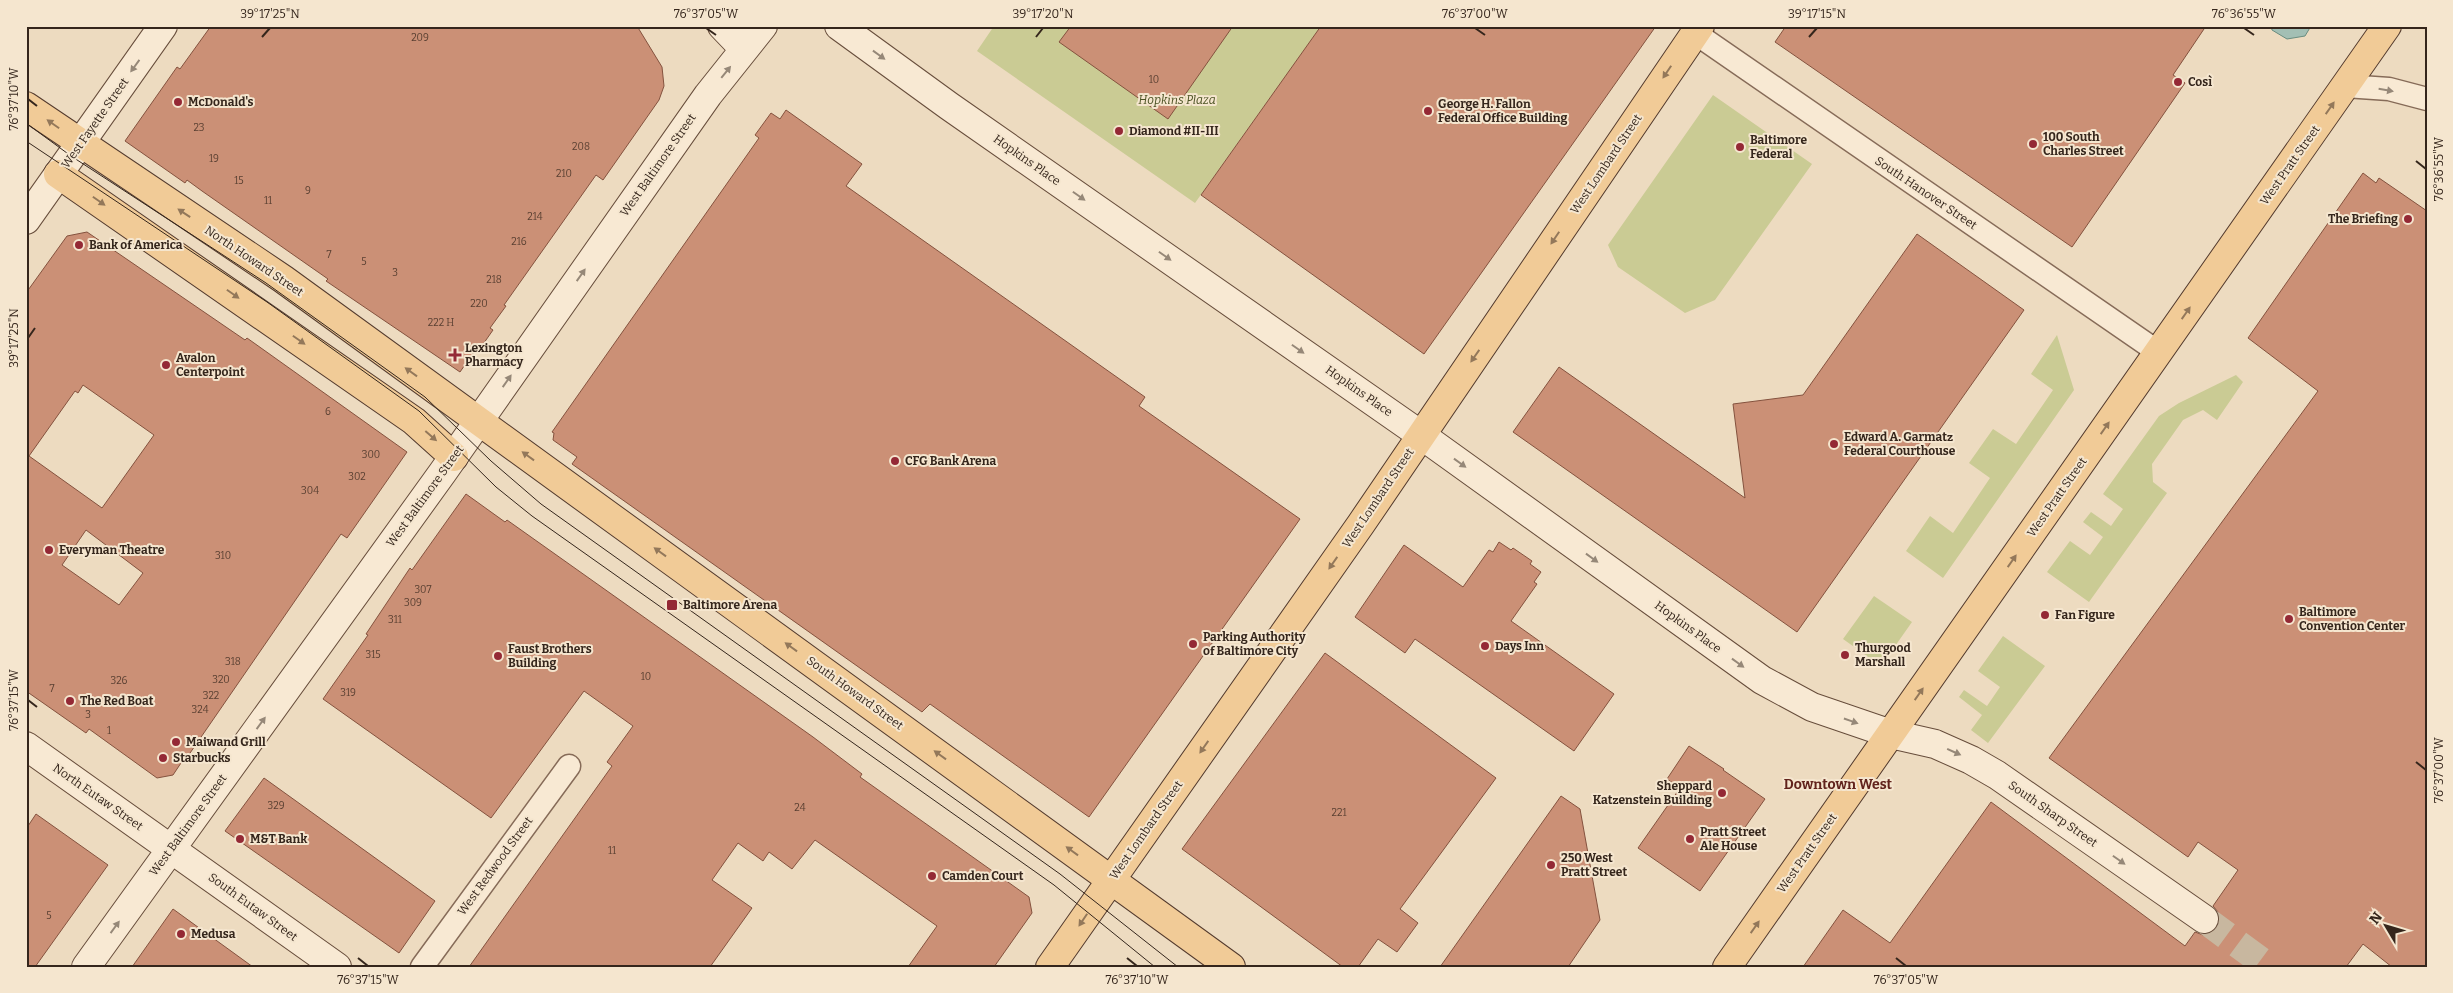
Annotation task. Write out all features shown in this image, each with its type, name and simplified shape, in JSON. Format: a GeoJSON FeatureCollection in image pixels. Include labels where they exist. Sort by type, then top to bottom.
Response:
{"type":"FeatureCollection","features":[{"type":"Feature","properties":{"kind":"main road","name":"West Fayette Street"},"geometry":{"type":"LineString","coordinates":[[26,220],[163,26]]}},
{"type":"Feature","properties":{"kind":"main road"},"geometry":{"type":"LineString","coordinates":[[722,26],[744,49]]}},
{"type":"Feature","properties":{"kind":"main road","name":"West Baltimore Street"},"geometry":{"type":"LineString","coordinates":[[86,967],[479,421],[708,94],[763,26]]}},
{"type":"Feature","properties":{"kind":"main road","name":"Hopkins Place"},"geometry":{"type":"LineString","coordinates":[[839,26],[949,106],[1421,434],[1762,680],[1812,707],[1890,734]]}},
{"type":"Feature","properties":{"kind":"main road","name":"West Pratt Street"},"geometry":{"type":"LineString","coordinates":[[1726,967],[2387,26]]}},
{"type":"Feature","properties":{"kind":"main road","name":"West Lombard Street"},"geometry":{"type":"LineString","coordinates":[[1050,967],[1421,434],[1698,30]]}},
{"type":"Feature","properties":{"kind":"main road","name":"North Howard Street"},"geometry":{"type":"LineString","coordinates":[[26,106],[283,279],[479,421]]}},
{"type":"Feature","properties":{"kind":"main road"},"geometry":{"type":"LineString","coordinates":[[58,174],[414,421],[454,456]]}},
{"type":"Feature","properties":{"kind":"main road","name":"South Howard Street"},"geometry":{"type":"LineString","coordinates":[[479,421],[1231,967]]}},
{"type":"Feature","properties":{"kind":"main road","name":"South Sharp Street"},"geometry":{"type":"LineString","coordinates":[[1890,734],[1935,744],[1972,760],[1997,775],[2204,918]]}},
{"type":"Feature","properties":{"kind":"main road","name":"North Eutaw Street"},"geometry":{"type":"LineString","coordinates":[[26,746],[170,848]]}},
{"type":"Feature","properties":{"kind":"main road","name":"South Eutaw Street"},"geometry":{"type":"LineString","coordinates":[[170,848],[336,967]]}},
{"type":"Feature","properties":{"kind":"street","name":"South Hanover Street"},"geometry":{"type":"LineString","coordinates":[[1698,30],[2158,352]]}},
{"type":"Feature","properties":{"kind":"street"},"geometry":{"type":"LineString","coordinates":[[2345,86],[2389,89],[2427,99]]}},
{"type":"Feature","properties":{"kind":"street","name":"West Redwood Street"},"geometry":{"type":"LineString","coordinates":[[422,967],[569,766]]}},
{"type":"Feature","properties":{"kind":"green space","name":"Hopkins Plaza"},"geometry":{"type":"Polygon","coordinates":[[[994,26],[1321,26],[1195,203],[977,51],[994,26]]]}},
{"type":"Feature","properties":{"kind":"green space"},"geometry":{"type":"Polygon","coordinates":[[[1713,95],[1812,164],[1715,300],[1685,313],[1618,267],[1608,245],[1713,95]]]}},
{"type":"Feature","properties":{"kind":"green space"},"geometry":{"type":"Polygon","coordinates":[[[2057,335],[2074,390],[1943,578],[1906,551],[1930,516],[1953,533],[1990,478],[1969,463],[1993,429],[2016,444],[2053,390],[2031,374],[2057,335]]]}},
{"type":"Feature","properties":{"kind":"green space"},"geometry":{"type":"Polygon","coordinates":[[[2236,375],[2243,382],[2217,420],[2203,410],[2183,420],[2152,464],[2153,482],[2167,493],[2089,602],[2047,572],[2070,541],[2090,555],[2103,537],[2083,522],[2091,512],[2111,526],[2123,509],[2103,494],[2159,416],[2179,403],[2236,375]]]}},
{"type":"Feature","properties":{"kind":"green space"},"geometry":{"type":"Polygon","coordinates":[[[1874,596],[1912,622],[1881,666],[1843,639],[1874,596]]]}},
{"type":"Feature","properties":{"kind":"green space"},"geometry":{"type":"Polygon","coordinates":[[[2003,636],[2045,666],[1988,743],[1971,730],[1982,715],[1959,697],[1964,690],[1987,706],[2000,687],[1978,671],[2003,636]]]}},
{"type":"Feature","properties":{"kind":"shaded area"},"geometry":{"type":"Polygon","coordinates":[[[2271,26],[2311,26],[2305,36],[2287,39],[2272,30],[2271,26]]]}},
{"type":"Feature","properties":{"kind":"building"},"geometry":{"type":"Polygon","coordinates":[[[211,26],[637,26],[662,67],[664,86],[659,100],[603,180],[596,175],[504,305],[506,306],[490,328],[493,330],[479,350],[476,349],[460,372],[326,281],[328,279],[187,180],[185,183],[125,141],[177,67],[180,69],[211,26]]]}},
{"type":"Feature","properties":{"kind":"building"},"geometry":{"type":"Polygon","coordinates":[[[1071,26],[1233,26],[1168,119],[1059,42],[1071,26]]]}},
{"type":"Feature","properties":{"kind":"building","name":"George H. Fallon Federal Office Building"},"geometry":{"type":"Polygon","coordinates":[[[1321,26],[1656,26],[1424,354],[1201,195],[1321,26]]]}},
{"type":"Feature","properties":{"kind":"building","name":"100 South Charles Street"},"geometry":{"type":"Polygon","coordinates":[[[1786,26],[2206,26],[2173,75],[2185,83],[2072,247],[1775,42],[1786,26]]]}},
{"type":"Feature","properties":{"kind":"building","name":"CFG Bank Arena"},"geometry":{"type":"Polygon","coordinates":[[[786,110],[862,164],[846,186],[1145,397],[1139,406],[1300,519],[1089,817],[930,704],[922,712],[572,464],[577,457],[553,440],[554,433],[552,432],[759,138],[755,135],[771,113],[780,119],[786,110]]]}},
{"type":"Feature","properties":{"kind":"building","name":"Baltimore Convention Center"},"geometry":{"type":"Polygon","coordinates":[[[2363,173],[2376,183],[2379,178],[2427,211],[2427,967],[2392,967],[2363,944],[2346,967],[1803,967],[1843,910],[1890,943],[1991,802],[2185,946],[2195,932],[2203,935],[2211,933],[2216,928],[2220,920],[2218,912],[2213,906],[2238,870],[2198,842],[2188,857],[2049,758],[2318,391],[2248,338],[2363,173]]]}},
{"type":"Feature","properties":{"kind":"building"},"geometry":{"type":"Polygon","coordinates":[[[87,232],[245,340],[247,338],[407,452],[347,538],[341,534],[188,756],[187,754],[173,775],[157,778],[89,729],[86,733],[26,691],[26,293],[67,236],[87,232]],[[83,385],[78,393],[75,391],[29,456],[102,508],[154,435],[83,385]],[[86,530],[62,565],[119,605],[143,573],[86,530]]]}},
{"type":"Feature","properties":{"kind":"building","name":"Edward A. Garmatz Federal Courthouse"},"geometry":{"type":"Polygon","coordinates":[[[1917,234],[2024,310],[1797,632],[1513,432],[1559,367],[1745,498],[1733,404],[1803,395],[1917,234]]]}},
{"type":"Feature","properties":{"kind":"building"},"geometry":{"type":"Polygon","coordinates":[[[466,494],[505,522],[507,520],[813,737],[862,774],[860,777],[1029,897],[1032,913],[994,967],[908,967],[937,926],[815,840],[792,869],[769,852],[763,861],[738,843],[712,880],[752,908],[710,967],[469,967],[612,766],[607,762],[633,726],[584,691],[491,818],[323,699],[368,635],[366,634],[410,568],[412,570],[466,494]]]}},
{"type":"Feature","properties":{"kind":"building","name":"Days Inn"},"geometry":{"type":"Polygon","coordinates":[[[1499,542],[1511,550],[1513,548],[1532,561],[1530,564],[1541,572],[1534,582],[1537,584],[1511,621],[1614,694],[1574,751],[1415,639],[1405,653],[1355,617],[1404,545],[1463,587],[1489,550],[1493,552],[1499,542]]]}},
{"type":"Feature","properties":{"kind":"building"},"geometry":{"type":"Polygon","coordinates":[[[1325,653],[1496,778],[1400,909],[1418,923],[1397,952],[1378,939],[1358,967],[1343,967],[1182,849],[1325,653]]]}},
{"type":"Feature","properties":{"kind":"building","name":"Pratt Street Ale House"},"geometry":{"type":"Polygon","coordinates":[[[1689,746],[1765,799],[1700,891],[1638,848],[1680,788],[1667,779],[1689,746]]]}},
{"type":"Feature","properties":{"kind":"building"},"geometry":{"type":"Polygon","coordinates":[[[264,778],[435,901],[399,953],[225,831],[264,778]]]}},
{"type":"Feature","properties":{"kind":"building","name":"250 West Pratt Street"},"geometry":{"type":"Polygon","coordinates":[[[1561,796],[1580,809],[1600,920],[1568,967],[1440,967],[1561,796]]]}},
{"type":"Feature","properties":{"kind":"building"},"geometry":{"type":"Polygon","coordinates":[[[36,814],[108,865],[35,967],[26,967],[26,829],[36,814]]]}},
{"type":"Feature","properties":{"kind":"building","name":"Medusa"},"geometry":{"type":"Polygon","coordinates":[[[173,909],[253,967],[132,967],[173,909]]]}},
{"type":"Feature","properties":{"kind":"tunnel"},"geometry":{"type":"LineString","coordinates":[[2204,919],[2269,967]]}},
{"type":"Feature","properties":{"kind":"tram line"},"geometry":{"type":"LineString","coordinates":[[26,123],[71,156],[266,283],[425,397],[491,461],[541,504],[1060,874],[1178,967]]}},
{"type":"Feature","properties":{"kind":"tram line"},"geometry":{"type":"LineString","coordinates":[[26,141],[267,302],[419,411],[496,487],[532,516],[1054,885],[1155,967]]}},
{"type":"Feature","properties":{"kind":"place","name":"Così"},"geometry":{"type":"Point","coordinates":[2178,82]}},
{"type":"Feature","properties":{"kind":"place","name":"McDonald's"},"geometry":{"type":"Point","coordinates":[178,102]}},
{"type":"Feature","properties":{"kind":"place","name":"George H. Fallon Federal Office Building"},"geometry":{"type":"Point","coordinates":[1428,111]}},
{"type":"Feature","properties":{"kind":"place","name":"Diamond #II-III"},"geometry":{"type":"Point","coordinates":[1119,131]}},
{"type":"Feature","properties":{"kind":"place","name":"100 South Charles Street"},"geometry":{"type":"Point","coordinates":[2033,144]}},
{"type":"Feature","properties":{"kind":"place","name":"Baltimore Federal"},"geometry":{"type":"Point","coordinates":[1740,147]}},
{"type":"Feature","properties":{"kind":"place","name":"The Briefing"},"geometry":{"type":"Point","coordinates":[2408,219]}},
{"type":"Feature","properties":{"kind":"place","name":"Bank of America"},"geometry":{"type":"Point","coordinates":[79,245]}},
{"type":"Feature","properties":{"kind":"place","name":"Lexington Pharmacy"},"geometry":{"type":"Point","coordinates":[455,355]}},
{"type":"Feature","properties":{"kind":"place","name":"Avalon Centerpoint"},"geometry":{"type":"Point","coordinates":[166,365]}},
{"type":"Feature","properties":{"kind":"place","name":"Edward A. Garmatz Federal Courthouse"},"geometry":{"type":"Point","coordinates":[1834,444]}},
{"type":"Feature","properties":{"kind":"place","name":"CFG Bank Arena"},"geometry":{"type":"Point","coordinates":[895,461]}},
{"type":"Feature","properties":{"kind":"place","name":"Everyman Theatre"},"geometry":{"type":"Point","coordinates":[49,550]}},
{"type":"Feature","properties":{"kind":"place","name":"Baltimore Arena"},"geometry":{"type":"Point","coordinates":[672,605]}},
{"type":"Feature","properties":{"kind":"place","name":"Fan Figure"},"geometry":{"type":"Point","coordinates":[2045,615]}},
{"type":"Feature","properties":{"kind":"place","name":"Baltimore Convention Center"},"geometry":{"type":"Point","coordinates":[2289,619]}},
{"type":"Feature","properties":{"kind":"place","name":"Parking Authority of Baltimore City"},"geometry":{"type":"Point","coordinates":[1193,644]}},
{"type":"Feature","properties":{"kind":"place","name":"Days Inn"},"geometry":{"type":"Point","coordinates":[1485,646]}},
{"type":"Feature","properties":{"kind":"place","name":"Thurgood Marshall"},"geometry":{"type":"Point","coordinates":[1845,655]}},
{"type":"Feature","properties":{"kind":"place","name":"Faust Brothers Building"},"geometry":{"type":"Point","coordinates":[498,656]}},
{"type":"Feature","properties":{"kind":"place","name":"The Red Boat"},"geometry":{"type":"Point","coordinates":[70,701]}},
{"type":"Feature","properties":{"kind":"place","name":"Maiwand Grill"},"geometry":{"type":"Point","coordinates":[176,742]}},
{"type":"Feature","properties":{"kind":"place","name":"Starbucks"},"geometry":{"type":"Point","coordinates":[163,758]}},
{"type":"Feature","properties":{"kind":"place","name":"Sheppard Katzenstein Building"},"geometry":{"type":"Point","coordinates":[1722,793]}},
{"type":"Feature","properties":{"kind":"place","name":"M&T Bank"},"geometry":{"type":"Point","coordinates":[240,839]}},
{"type":"Feature","properties":{"kind":"place","name":"Pratt Street Ale House"},"geometry":{"type":"Point","coordinates":[1690,839]}},
{"type":"Feature","properties":{"kind":"place","name":"250 West Pratt Street"},"geometry":{"type":"Point","coordinates":[1551,865]}},
{"type":"Feature","properties":{"kind":"place","name":"Camden Court"},"geometry":{"type":"Point","coordinates":[932,876]}},
{"type":"Feature","properties":{"kind":"place","name":"Medusa"},"geometry":{"type":"Point","coordinates":[181,934]}},
{"type":"Feature","properties":{"kind":"district","name":"Downtown West"},"geometry":{"type":"Point","coordinates":[1838,784]}}]}
